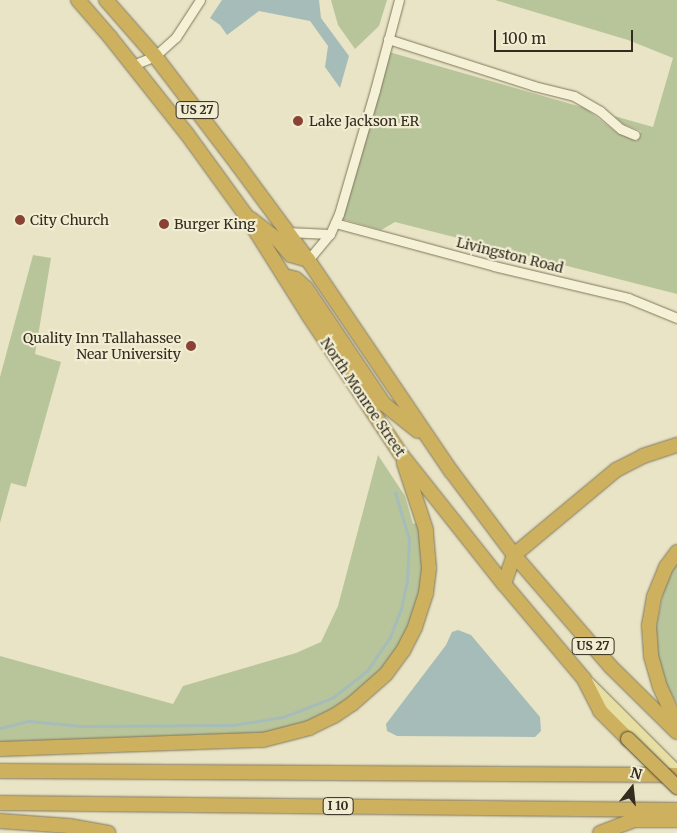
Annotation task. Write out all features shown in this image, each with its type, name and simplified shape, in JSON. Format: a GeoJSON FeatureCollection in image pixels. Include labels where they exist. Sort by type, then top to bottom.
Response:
{"type":"FeatureCollection","features":[{"type":"Feature","properties":{"kind":"highway","name":"North Monroe Street"},"geometry":{"type":"LineString","coordinates":[[78,0],[133,65],[187,134],[245,214],[400,453],[504,584],[584,679]]}},
{"type":"Feature","properties":{"kind":"highway","name":"US 27"},"geometry":{"type":"LineString","coordinates":[[106,0],[155,56],[308,260],[428,439],[514,555],[610,666],[677,732]]}},
{"type":"Feature","properties":{"kind":"highway"},"geometry":{"type":"LineString","coordinates":[[245,214],[277,240],[291,255],[308,260]]}},
{"type":"Feature","properties":{"kind":"highway"},"geometry":{"type":"LineString","coordinates":[[284,276],[296,279],[306,288],[384,404],[428,439]]}},
{"type":"Feature","properties":{"kind":"highway"},"geometry":{"type":"LineString","coordinates":[[504,584],[514,555],[616,470],[643,456],[677,444]]}},
{"type":"Feature","properties":{"kind":"highway"},"geometry":{"type":"LineString","coordinates":[[0,749],[263,740],[309,728],[334,716],[352,704],[386,674],[398,658],[415,627],[426,593],[429,568],[426,530],[400,453]]}},
{"type":"Feature","properties":{"kind":"highway"},"geometry":{"type":"LineString","coordinates":[[677,552],[666,567],[654,597],[649,626],[651,656],[660,687],[677,724]]}},
{"type":"Feature","properties":{"kind":"highway"},"geometry":{"type":"LineString","coordinates":[[584,679],[600,711],[677,787]]}},
{"type":"Feature","properties":{"kind":"highway"},"geometry":{"type":"LineString","coordinates":[[0,771],[677,775]]}},
{"type":"Feature","properties":{"kind":"highway","name":"I 10"},"geometry":{"type":"LineString","coordinates":[[0,803],[677,810]]}},
{"type":"Feature","properties":{"kind":"highway"},"geometry":{"type":"LineString","coordinates":[[600,833],[634,820],[677,820]]}},
{"type":"Feature","properties":{"kind":"highway"},"geometry":{"type":"LineString","coordinates":[[0,821],[69,826],[108,833]]}},
{"type":"Feature","properties":{"kind":"main road","name":"North Monroe Street"},"geometry":{"type":"LineString","coordinates":[[584,679],[677,771]]}},
{"type":"Feature","properties":{"kind":"street"},"geometry":{"type":"LineString","coordinates":[[133,65],[155,56],[176,37],[200,0]]}},
{"type":"Feature","properties":{"kind":"street"},"geometry":{"type":"LineString","coordinates":[[308,260],[330,234],[335,223],[375,90],[398,0]]}},
{"type":"Feature","properties":{"kind":"street"},"geometry":{"type":"LineString","coordinates":[[388,39],[534,86],[574,96],[600,111],[621,129],[635,135]]}},
{"type":"Feature","properties":{"kind":"street","name":"Livingston Road"},"geometry":{"type":"LineString","coordinates":[[335,223],[494,266],[628,298],[677,318]]}},
{"type":"Feature","properties":{"kind":"street"},"geometry":{"type":"LineString","coordinates":[[287,232],[330,234]]}},
{"type":"Feature","properties":{"kind":"green space"},"geometry":{"type":"Polygon","coordinates":[[[331,0],[387,0],[379,26],[355,49],[338,25],[331,0]]]}},
{"type":"Feature","properties":{"kind":"green space"},"geometry":{"type":"Polygon","coordinates":[[[495,0],[677,0],[677,294],[395,222],[381,230],[342,219],[389,52],[585,108],[617,133],[637,141],[641,131],[623,124],[614,116],[653,127],[673,58],[628,40],[495,0]]]}},
{"type":"Feature","properties":{"kind":"green space"},"geometry":{"type":"Polygon","coordinates":[[[33,255],[51,258],[35,354],[61,362],[26,487],[11,483],[0,523],[0,377],[33,255]]]}},
{"type":"Feature","properties":{"kind":"green space"},"geometry":{"type":"Polygon","coordinates":[[[378,455],[405,496],[413,524],[420,522],[425,553],[417,611],[393,660],[337,711],[281,733],[0,743],[0,656],[173,704],[183,686],[296,653],[321,642],[338,606],[378,455]]]}},
{"type":"Feature","properties":{"kind":"green space"},"geometry":{"type":"Polygon","coordinates":[[[677,563],[677,704],[667,686],[658,656],[656,628],[665,584],[677,563]]]}},
{"type":"Feature","properties":{"kind":"water"},"geometry":{"type":"Polygon","coordinates":[[[222,0],[319,0],[321,18],[349,56],[340,88],[325,67],[328,46],[310,21],[259,11],[227,35],[220,25],[210,18],[222,0]]]}},
{"type":"Feature","properties":{"kind":"water"},"geometry":{"type":"Polygon","coordinates":[[[458,630],[471,635],[540,717],[541,731],[535,737],[397,736],[387,731],[386,724],[446,645],[452,632],[458,630]]]}},
{"type":"Feature","properties":{"kind":"waterway"},"geometry":{"type":"LineString","coordinates":[[0,728],[29,721],[82,726],[233,725],[283,717],[332,698],[367,671],[390,637],[401,609],[407,581],[409,539],[395,493]]}},
{"type":"Feature","properties":{"kind":"place","name":"Lake Jackson ER"},"geometry":{"type":"Point","coordinates":[298,121]}},
{"type":"Feature","properties":{"kind":"place","name":"City Church"},"geometry":{"type":"Point","coordinates":[20,220]}},
{"type":"Feature","properties":{"kind":"place","name":"Burger King"},"geometry":{"type":"Point","coordinates":[164,224]}},
{"type":"Feature","properties":{"kind":"place","name":"Quality Inn Tallahassee Near University"},"geometry":{"type":"Point","coordinates":[191,346]}}]}
